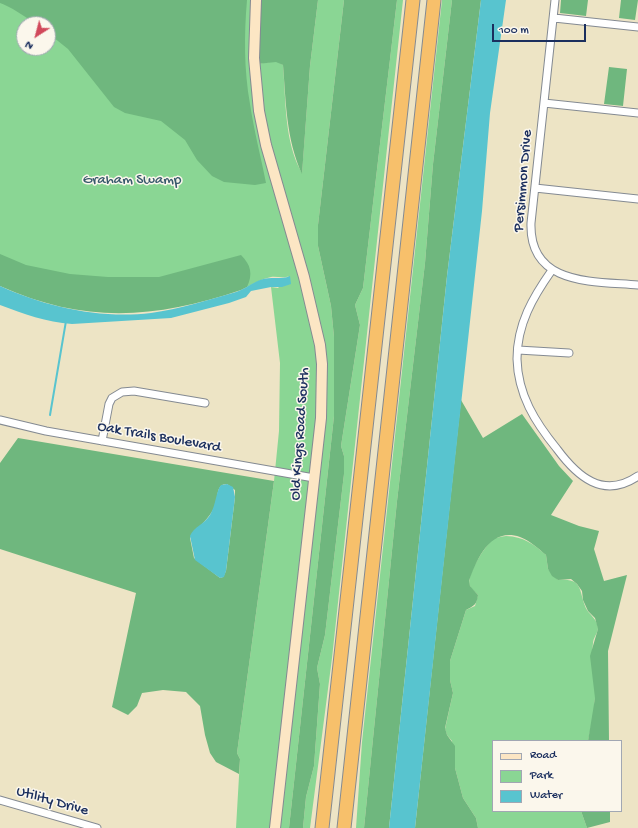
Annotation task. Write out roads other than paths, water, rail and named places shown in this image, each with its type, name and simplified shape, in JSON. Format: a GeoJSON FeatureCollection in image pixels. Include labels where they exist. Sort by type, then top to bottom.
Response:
{"type":"FeatureCollection","features":[{"type":"Feature","properties":{"kind":"highway"},"geometry":{"type":"LineString","coordinates":[[322,828],[413,0]]}},
{"type":"Feature","properties":{"kind":"highway"},"geometry":{"type":"LineString","coordinates":[[344,828],[434,0]]}},
{"type":"Feature","properties":{"kind":"street","name":"Old Kings Road South"},"geometry":{"type":"LineString","coordinates":[[256,0],[254,58],[259,111],[266,145],[304,277],[320,345],[322,364],[321,418],[275,828]]}},
{"type":"Feature","properties":{"kind":"street","name":"Persimmon Drive"},"geometry":{"type":"LineString","coordinates":[[555,0],[531,223],[532,241],[540,258],[552,270],[571,278],[638,286]]}},
{"type":"Feature","properties":{"kind":"street"},"geometry":{"type":"LineString","coordinates":[[554,18],[638,27]]}},
{"type":"Feature","properties":{"kind":"street"},"geometry":{"type":"LineString","coordinates":[[544,103],[638,113]]}},
{"type":"Feature","properties":{"kind":"street"},"geometry":{"type":"LineString","coordinates":[[535,188],[638,199]]}},
{"type":"Feature","properties":{"kind":"street"},"geometry":{"type":"LineString","coordinates":[[552,270],[527,311],[520,332],[518,350],[520,382],[528,405],[540,427],[572,469],[586,479],[604,485],[621,484],[638,476]]}},
{"type":"Feature","properties":{"kind":"street"},"geometry":{"type":"LineString","coordinates":[[518,350],[569,353]]}},
{"type":"Feature","properties":{"kind":"street"},"geometry":{"type":"LineString","coordinates":[[102,441],[108,404],[114,396],[122,392],[134,391],[205,403]]}},
{"type":"Feature","properties":{"kind":"street","name":"Oak Trails Boulevard"},"geometry":{"type":"LineString","coordinates":[[0,420],[27,427],[102,441],[314,478]]}},
{"type":"Feature","properties":{"kind":"street","name":"Utility Drive"},"geometry":{"type":"LineString","coordinates":[[0,800],[92,828]]}},
{"type":"Feature","properties":{"kind":"water"},"geometry":{"type":"Polygon","coordinates":[[[481,0],[506,0],[490,113],[482,211],[415,828],[389,828],[447,276],[481,0]]]}},
{"type":"Feature","properties":{"kind":"water"},"geometry":{"type":"Polygon","coordinates":[[[290,276],[291,284],[282,287],[271,287],[251,291],[246,297],[229,303],[171,318],[72,324],[44,319],[0,305],[0,286],[36,300],[74,310],[112,314],[151,313],[183,307],[236,292],[264,279],[290,276]]]}},
{"type":"Feature","properties":{"kind":"water"},"geometry":{"type":"Polygon","coordinates":[[[227,484],[233,487],[235,497],[226,571],[224,577],[220,578],[195,560],[190,536],[194,530],[210,515],[221,485],[227,484]]]}},
{"type":"Feature","properties":{"kind":"waterway"},"geometry":{"type":"LineString","coordinates":[[50,415],[66,321]]}},
{"type":"Feature","properties":{"kind":"park label","name":"Graham Swamp"},"geometry":{"type":"Point","coordinates":[132,181]}}]}
